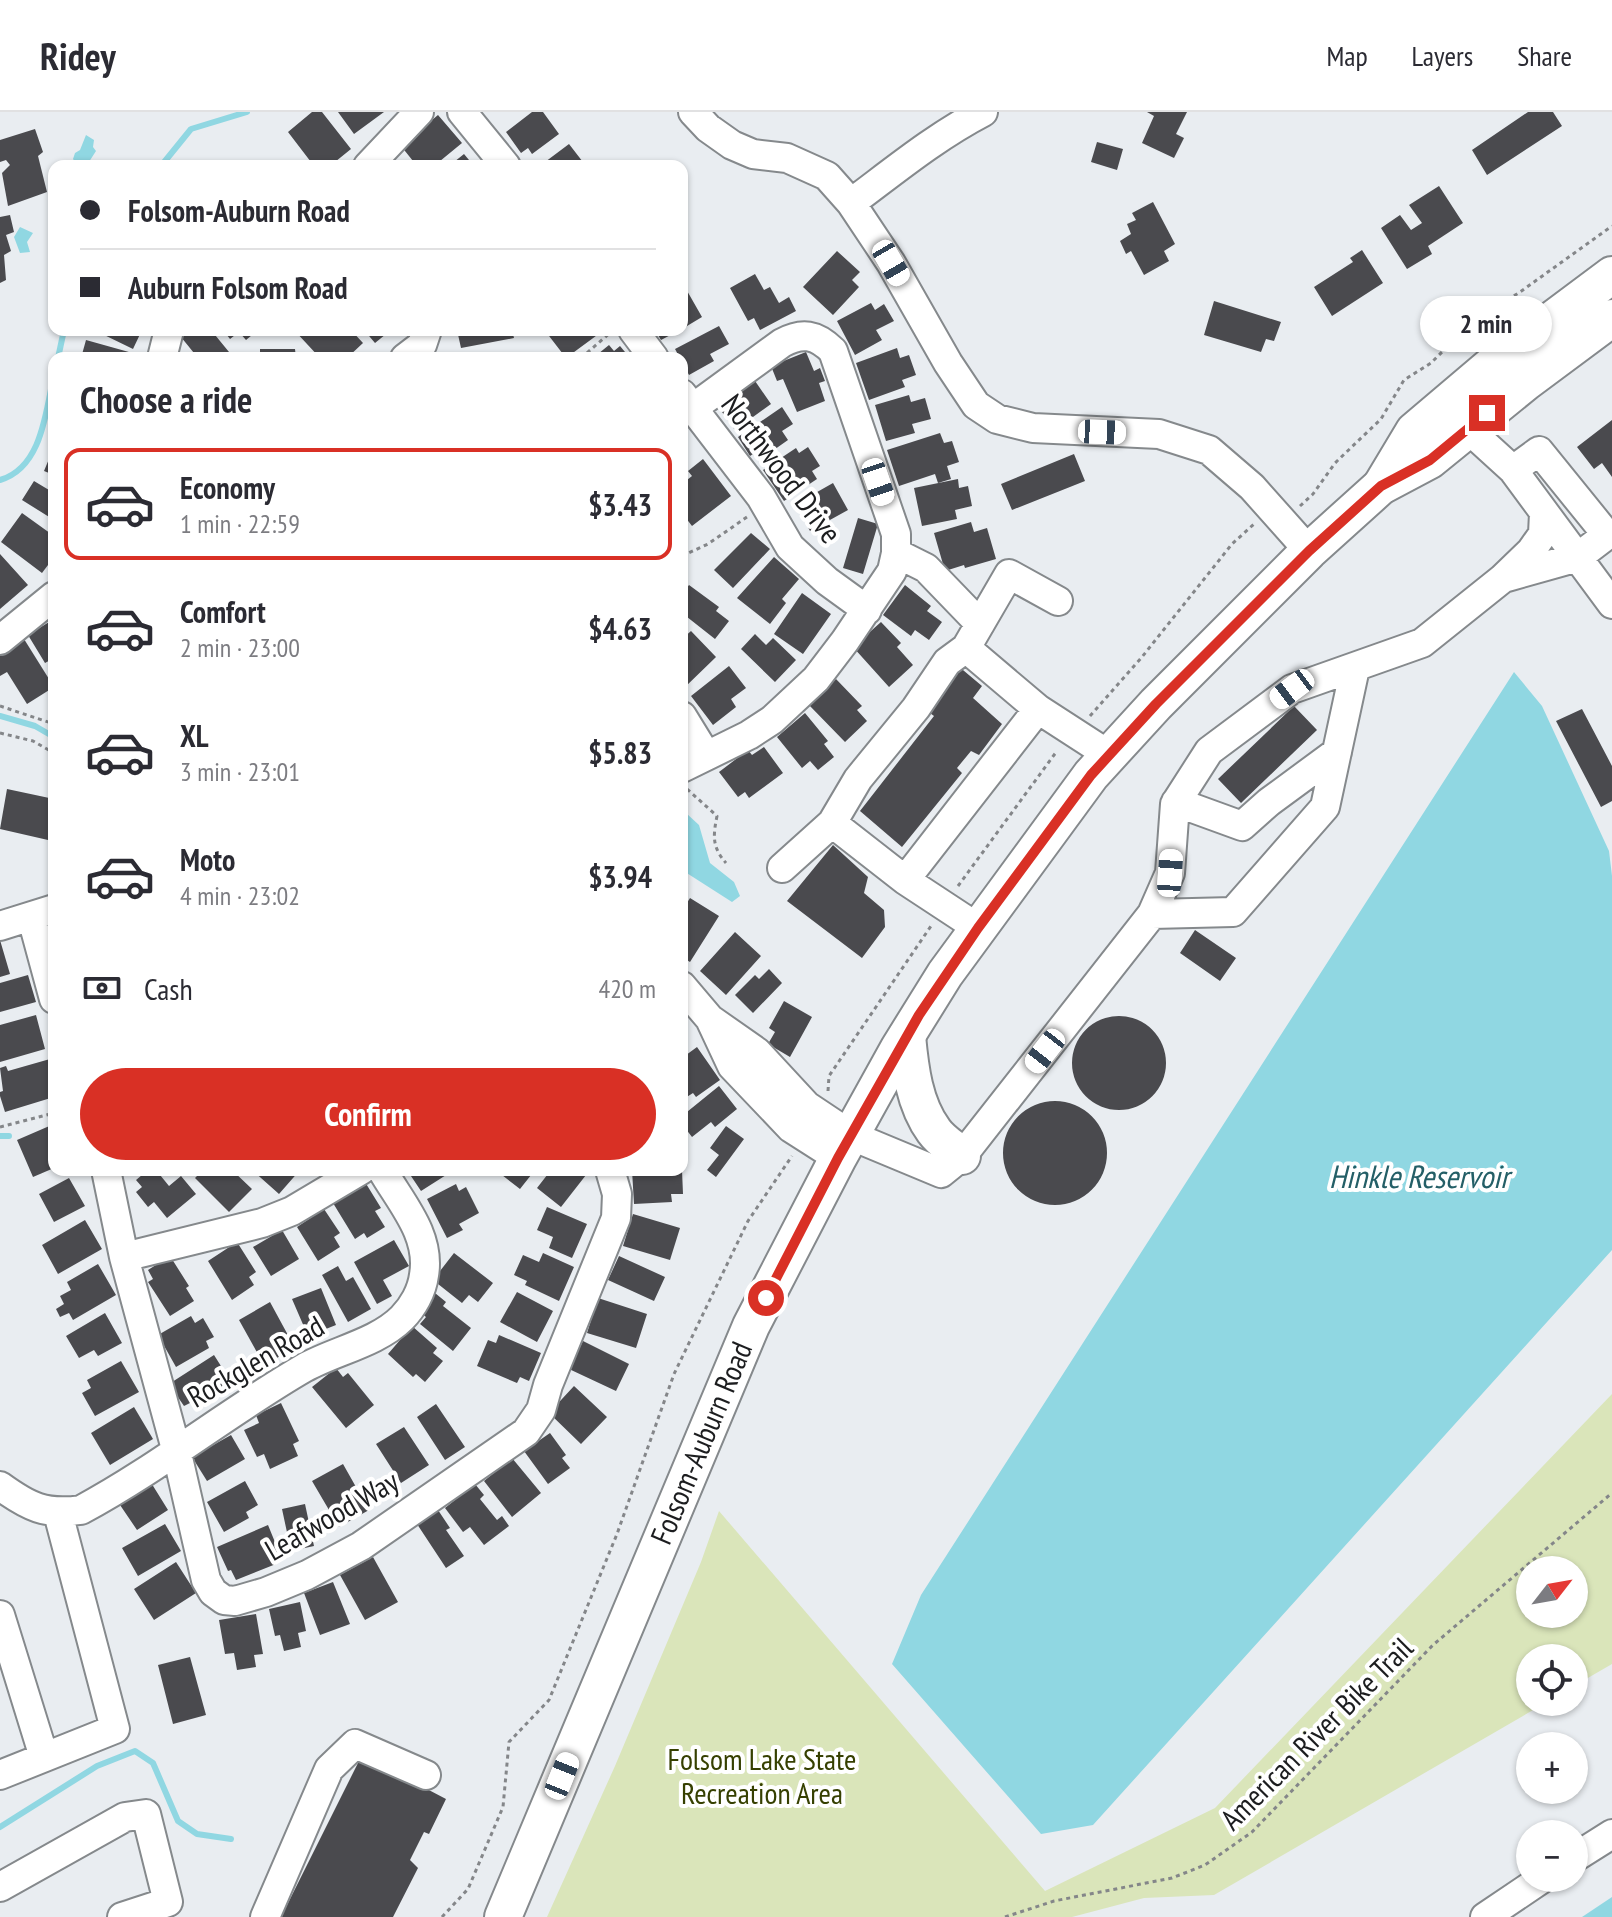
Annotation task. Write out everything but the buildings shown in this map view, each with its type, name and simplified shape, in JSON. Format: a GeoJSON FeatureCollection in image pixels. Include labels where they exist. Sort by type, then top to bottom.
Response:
{"type":"FeatureCollection","features":[{"type":"Feature","properties":{"kind":"main road"},"geometry":{"type":"LineString","coordinates":[[1381,486],[1414,431],[1493,364],[1612,275]]}},
{"type":"Feature","properties":{"kind":"main road"},"geometry":{"type":"LineString","coordinates":[[1381,486],[1430,460],[1526,382],[1612,318]]}},
{"type":"Feature","properties":{"kind":"main road","name":"Folsom-Auburn Road"},"geometry":{"type":"LineString","coordinates":[[503,1917],[751,1326],[845,1147],[945,974],[1109,755],[1166,693],[1309,551],[1381,486]]}},
{"type":"Feature","properties":{"kind":"main road"},"geometry":{"type":"LineString","coordinates":[[907,1036],[909,1064],[920,1108],[935,1133],[962,1156]]}},
{"type":"Feature","properties":{"kind":"street"},"geometry":{"type":"LineString","coordinates":[[374,160],[419,112]]}},
{"type":"Feature","properties":{"kind":"street"},"geometry":{"type":"LineString","coordinates":[[462,112],[501,160]]}},
{"type":"Feature","properties":{"kind":"street"},"geometry":{"type":"LineString","coordinates":[[693,112],[732,145],[753,154],[787,158],[827,176],[851,203],[891,263],[948,363],[976,405],[997,419],[1033,428],[1159,434],[1209,450],[1252,487],[1268,522],[1309,551]]}},
{"type":"Feature","properties":{"kind":"street"},"geometry":{"type":"LineString","coordinates":[[851,203],[959,124],[983,112]]}},
{"type":"Feature","properties":{"kind":"street"},"geometry":{"type":"LineString","coordinates":[[688,400],[794,336],[809,335],[823,341],[833,351],[896,534],[892,571],[816,679],[795,701],[749,735],[694,762],[688,739]]}},
{"type":"Feature","properties":{"kind":"street"},"geometry":{"type":"LineString","coordinates":[[413,352],[422,345],[425,336]]}},
{"type":"Feature","properties":{"kind":"street","name":"Northwood Drive"},"geometry":{"type":"LineString","coordinates":[[688,400],[766,505],[790,547],[805,563],[867,610]]}},
{"type":"Feature","properties":{"kind":"street"},"geometry":{"type":"LineString","coordinates":[[1468,429],[1513,470],[1612,604]]}},
{"type":"Feature","properties":{"kind":"street"},"geometry":{"type":"LineString","coordinates":[[1502,579],[1578,557],[1607,535],[1539,451],[1513,470]]}},
{"type":"Feature","properties":{"kind":"street"},"geometry":{"type":"LineString","coordinates":[[688,993],[710,1019],[732,1066],[791,1128],[845,1147],[941,1173],[962,1156],[1152,914],[1170,873],[1176,802],[1209,751],[1292,689],[1422,643],[1502,579],[1531,551],[1543,534],[1544,513]]}},
{"type":"Feature","properties":{"kind":"street"},"geometry":{"type":"LineString","coordinates":[[896,553],[926,568],[973,636],[1038,709],[1109,755]]}},
{"type":"Feature","properties":{"kind":"street"},"geometry":{"type":"LineString","coordinates":[[782,868],[832,823],[858,779],[916,708],[947,662],[973,636],[1009,574],[1058,601]]}},
{"type":"Feature","properties":{"kind":"street"},"geometry":{"type":"LineString","coordinates":[[0,640],[48,601]]}},
{"type":"Feature","properties":{"kind":"street"},"geometry":{"type":"LineString","coordinates":[[1152,914],[1233,912],[1325,807],[1355,668]]}},
{"type":"Feature","properties":{"kind":"street"},"geometry":{"type":"LineString","coordinates":[[905,880],[1038,709]]}},
{"type":"Feature","properties":{"kind":"street"},"geometry":{"type":"LineString","coordinates":[[1176,802],[1242,826],[1337,752]]}},
{"type":"Feature","properties":{"kind":"street"},"geometry":{"type":"LineString","coordinates":[[832,823],[905,880],[978,928]]}},
{"type":"Feature","properties":{"kind":"street"},"geometry":{"type":"LineString","coordinates":[[0,926],[43,914],[48,953]]}},
{"type":"Feature","properties":{"kind":"street","name":"Leafwood Way"},"geometry":{"type":"LineString","coordinates":[[107,1176],[124,1257],[176,1449],[206,1580],[213,1592],[224,1600],[235,1601],[307,1575],[361,1546],[526,1432],[541,1410],[548,1385],[616,1218],[617,1194],[612,1176]]}},
{"type":"Feature","properties":{"kind":"street"},"geometry":{"type":"LineString","coordinates":[[124,1257],[262,1223],[292,1211],[351,1176]]}},
{"type":"Feature","properties":{"kind":"street","name":"Rockglen Road"},"geometry":{"type":"LineString","coordinates":[[58,1513],[81,1510],[102,1499],[307,1367],[380,1333],[401,1319],[416,1299],[424,1276],[425,1251],[417,1227],[386,1176]]}},
{"type":"Feature","properties":{"kind":"street"},"geometry":{"type":"LineString","coordinates":[[0,1486],[35,1509],[58,1513],[115,1729],[0,1775]]}},
{"type":"Feature","properties":{"kind":"street"},"geometry":{"type":"LineString","coordinates":[[0,1615],[44,1757]]}},
{"type":"Feature","properties":{"kind":"street"},"geometry":{"type":"LineString","coordinates":[[265,1917],[329,1769],[355,1744],[426,1775]]}},
{"type":"Feature","properties":{"kind":"street"},"geometry":{"type":"LineString","coordinates":[[0,1887],[125,1817],[146,1814],[168,1902],[122,1917]]}},
{"type":"Feature","properties":{"kind":"street"},"geometry":{"type":"LineString","coordinates":[[1588,1849],[1612,1834]]}},
{"type":"Feature","properties":{"kind":"street"},"geometry":{"type":"LineString","coordinates":[[1485,1917],[1522,1892]]}},
{"type":"Feature","properties":{"kind":"path"},"geometry":{"type":"LineString","coordinates":[[829,1076],[982,851],[1056,752],[1142,657],[1232,544],[1313,494],[1335,463],[1381,419],[1404,380],[1431,363],[1472,322],[1520,292],[1612,226]]}},
{"type":"Feature","properties":{"kind":"path"},"geometry":{"type":"LineString","coordinates":[[588,352],[607,336]]}},
{"type":"Feature","properties":{"kind":"path"},"geometry":{"type":"LineString","coordinates":[[688,553],[708,544],[766,505]]}},
{"type":"Feature","properties":{"kind":"path"},"geometry":{"type":"LineString","coordinates":[[0,706],[48,722]]}},
{"type":"Feature","properties":{"kind":"path"},"geometry":{"type":"LineString","coordinates":[[0,733],[33,741],[48,750]]}},
{"type":"Feature","properties":{"kind":"path"},"geometry":{"type":"LineString","coordinates":[[688,790],[717,816],[713,837],[715,851],[726,863]]}},
{"type":"Feature","properties":{"kind":"path"},"geometry":{"type":"LineString","coordinates":[[0,1127],[48,1115]]}},
{"type":"Feature","properties":{"kind":"path"},"geometry":{"type":"LineString","coordinates":[[442,1917],[468,1889],[503,1807],[509,1742],[549,1700],[617,1534],[674,1374],[748,1221],[791,1157]]}},
{"type":"Feature","properties":{"kind":"path","name":"American River Bike Trail"},"geometry":{"type":"LineString","coordinates":[[1005,1917],[1078,1895],[1172,1878],[1224,1853],[1252,1832],[1433,1645],[1612,1493]]}},
{"type":"Feature","properties":{"kind":"green space","name":"Folsom Lake State Recreation Area"},"geometry":{"type":"Polygon","coordinates":[[[1612,1394],[1612,1664],[1588,1678],[1588,1644],[1516,1644],[1516,1716],[1523,1716],[1214,1895],[1144,1898],[1072,1917],[547,1917],[615,1766],[701,1562],[719,1511],[1045,1891],[1215,1808],[1612,1394]]]}},
{"type":"Feature","properties":{"kind":"water"},"geometry":{"type":"Polygon","coordinates":[[[86,135],[94,140],[96,151],[90,160],[74,160],[75,153],[80,150],[86,135]]]}},
{"type":"Feature","properties":{"kind":"water"},"geometry":{"type":"Polygon","coordinates":[[[20,227],[33,233],[27,242],[30,252],[20,253],[14,237],[20,227]]]}},
{"type":"Feature","properties":{"kind":"water","name":"Hinkle Reservoir"},"geometry":{"type":"Polygon","coordinates":[[[1514,672],[1542,706],[1609,851],[1612,876],[1612,1250],[1093,1825],[1041,1834],[892,1664],[921,1595],[1514,672]]]}},
{"type":"Feature","properties":{"kind":"water"},"geometry":{"type":"Polygon","coordinates":[[[688,815],[699,825],[710,863],[734,882],[740,896],[732,902],[688,874],[688,815]]]}},
{"type":"Feature","properties":{"kind":"water"},"geometry":{"type":"Polygon","coordinates":[[[1612,1897],[1612,1917],[1582,1917],[1612,1897]]]}},
{"type":"Feature","properties":{"kind":"waterway"},"geometry":{"type":"LineString","coordinates":[[166,160],[191,129],[247,112]]}},
{"type":"Feature","properties":{"kind":"waterway"},"geometry":{"type":"LineString","coordinates":[[59,352],[63,336]]}},
{"type":"Feature","properties":{"kind":"waterway"},"geometry":{"type":"LineString","coordinates":[[0,480],[14,474],[25,464],[40,436],[48,402]]}},
{"type":"Feature","properties":{"kind":"waterway"},"geometry":{"type":"LineString","coordinates":[[0,716],[35,726],[48,734]]}},
{"type":"Feature","properties":{"kind":"waterway"},"geometry":{"type":"LineString","coordinates":[[0,1136],[9,1136]]}},
{"type":"Feature","properties":{"kind":"waterway"},"geometry":{"type":"LineString","coordinates":[[0,1827],[97,1766],[135,1751],[153,1763],[178,1821],[197,1834],[231,1839]]}},
{"type":"Feature","properties":{"kind":"route"},"geometry":{"type":"LineString","coordinates":[[766,1298],[838,1158],[919,1015],[945,974],[1091,775],[1156,704],[1309,551],[1381,486],[1430,460],[1487,413]]}}]}
